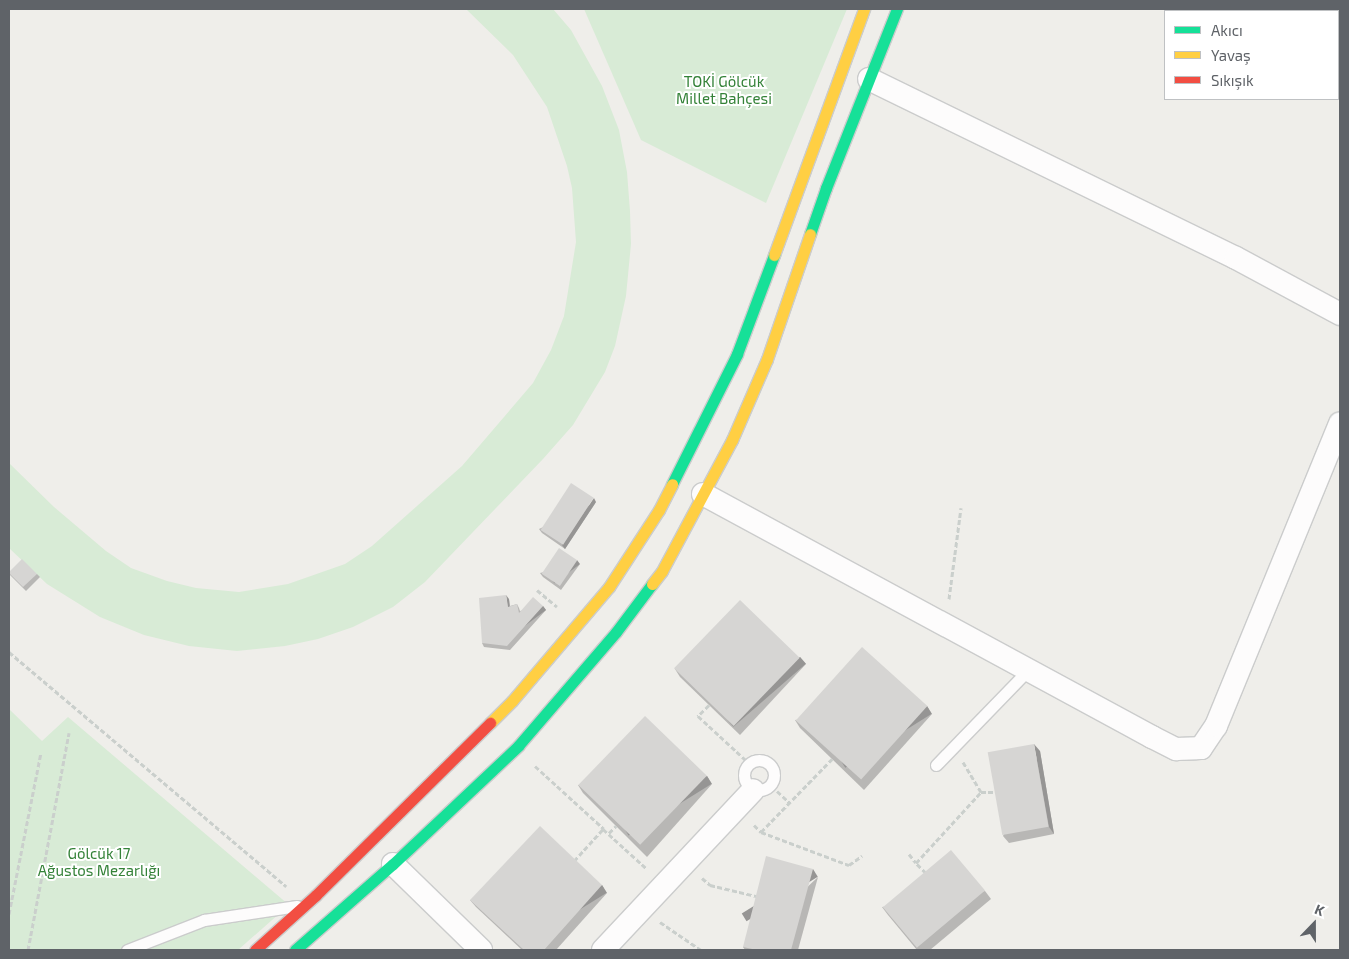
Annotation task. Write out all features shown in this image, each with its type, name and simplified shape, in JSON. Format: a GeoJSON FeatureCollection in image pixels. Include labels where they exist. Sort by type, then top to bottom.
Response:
{"type":"FeatureCollection","features":[{"type":"Feature","properties":{"kind":"main road"},"geometry":{"type":"LineString","coordinates":[[255,950],[304,906],[512,701],[609,586],[659,510],[737,354],[864,9]]}},
{"type":"Feature","properties":{"kind":"main road"},"geometry":{"type":"LineString","coordinates":[[295,950],[393,864],[518,746],[616,632],[662,571],[732,440],[767,359],[826,188],[897,9]]}},
{"type":"Feature","properties":{"kind":"street"},"geometry":{"type":"LineString","coordinates":[[869,79],[1236,258],[1340,314]]}},
{"type":"Feature","properties":{"kind":"street"},"geometry":{"type":"LineString","coordinates":[[703,494],[1176,748],[1201,748],[1216,726],[1340,423]]}},
{"type":"Feature","properties":{"kind":"street"},"geometry":{"type":"LineString","coordinates":[[603,950],[664,885],[762,787]]}},
{"type":"Feature","properties":{"kind":"street"},"geometry":{"type":"LineString","coordinates":[[393,864],[481,950]]}},
{"type":"Feature","properties":{"kind":"lane"},"geometry":{"type":"LineString","coordinates":[[936,765],[1028,670]]}},
{"type":"Feature","properties":{"kind":"lane"},"geometry":{"type":"LineString","coordinates":[[759,760],[768,763],[774,776],[762,787],[744,777],[744,772],[749,763],[759,760]]}},
{"type":"Feature","properties":{"kind":"lane"},"geometry":{"type":"LineString","coordinates":[[127,950],[204,920],[289,905],[304,906]]}},
{"type":"Feature","properties":{"kind":"path"},"geometry":{"type":"LineString","coordinates":[[948,608],[961,508]]}},
{"type":"Feature","properties":{"kind":"path"},"geometry":{"type":"LineString","coordinates":[[536,590],[561,610]]}},
{"type":"Feature","properties":{"kind":"path"},"geometry":{"type":"LineString","coordinates":[[9,652],[289,888]]}},
{"type":"Feature","properties":{"kind":"path"},"geometry":{"type":"LineString","coordinates":[[709,705],[698,716],[749,763]]}},
{"type":"Feature","properties":{"kind":"path"},"geometry":{"type":"LineString","coordinates":[[28,950],[69,733]]}},
{"type":"Feature","properties":{"kind":"path"},"geometry":{"type":"LineString","coordinates":[[954,747],[981,792]]}},
{"type":"Feature","properties":{"kind":"path"},"geometry":{"type":"LineString","coordinates":[[9,914],[41,754]]}},
{"type":"Feature","properties":{"kind":"path"},"geometry":{"type":"LineString","coordinates":[[832,759],[761,832],[849,865],[862,856]]}},
{"type":"Feature","properties":{"kind":"path"},"geometry":{"type":"LineString","coordinates":[[529,760],[664,885]]}},
{"type":"Feature","properties":{"kind":"path"},"geometry":{"type":"LineString","coordinates":[[762,787],[790,803]]}},
{"type":"Feature","properties":{"kind":"path"},"geometry":{"type":"LineString","coordinates":[[916,863],[981,792],[998,792]]}},
{"type":"Feature","properties":{"kind":"path"},"geometry":{"type":"LineString","coordinates":[[608,832],[616,826]]}},
{"type":"Feature","properties":{"kind":"path"},"geometry":{"type":"LineString","coordinates":[[574,861],[603,829],[608,832]]}},
{"type":"Feature","properties":{"kind":"path"},"geometry":{"type":"LineString","coordinates":[[909,854],[931,879]]}},
{"type":"Feature","properties":{"kind":"path"},"geometry":{"type":"LineString","coordinates":[[710,885],[762,898]]}},
{"type":"Feature","properties":{"kind":"path"},"geometry":{"type":"LineString","coordinates":[[643,907],[667,928],[701,950]]}},
{"type":"Feature","properties":{"kind":"green space"},"geometry":{"type":"Polygon","coordinates":[[[466,9],[553,9],[571,30],[602,86],[619,130],[627,172],[630,211],[631,244],[626,296],[615,346],[605,372],[573,425],[425,582],[393,607],[353,627],[318,639],[285,646],[237,651],[189,646],[144,635],[100,617],[47,584],[9,548],[9,463],[54,507],[106,551],[131,568],[167,581],[196,588],[239,592],[288,584],[345,564],[372,546],[462,466],[533,383],[551,350],[564,316],[576,242],[572,188],[567,166],[547,107],[513,55],[466,9]]]}},
{"type":"Feature","properties":{"kind":"green space","name":"TOKİ Gölcük Millet Bahçesi"},"geometry":{"type":"Polygon","coordinates":[[[584,9],[847,9],[766,203],[641,140],[584,9]]]}},
{"type":"Feature","properties":{"kind":"green space","name":"Gölcük 17 Ağustos Mezarlığı"},"geometry":{"type":"Polygon","coordinates":[[[9,709],[42,741],[68,717],[289,905],[238,950],[9,950],[9,709]]]}},
{"type":"Feature","properties":{"kind":"building"},"geometry":{"type":"Polygon","coordinates":[[[571,483],[594,498],[563,545],[541,530],[571,483]]]}},
{"type":"Feature","properties":{"kind":"building"},"geometry":{"type":"Polygon","coordinates":[[[559,548],[577,560],[560,586],[542,574],[559,548]]]}},
{"type":"Feature","properties":{"kind":"building"},"geometry":{"type":"Polygon","coordinates":[[[22,559],[37,574],[23,587],[9,573],[22,559]]]}},
{"type":"Feature","properties":{"kind":"building"},"geometry":{"type":"Polygon","coordinates":[[[506,595],[508,607],[517,604],[519,613],[533,597],[543,606],[507,646],[482,643],[479,598],[506,595]]]}},
{"type":"Feature","properties":{"kind":"building"},"geometry":{"type":"Polygon","coordinates":[[[740,600],[800,658],[734,726],[674,668],[740,600]]]}},
{"type":"Feature","properties":{"kind":"building"},"geometry":{"type":"Polygon","coordinates":[[[862,647],[927,706],[861,779],[796,721],[862,647]]]}},
{"type":"Feature","properties":{"kind":"building"},"geometry":{"type":"Polygon","coordinates":[[[645,716],[707,776],[640,845],[578,785],[645,716]]]}},
{"type":"Feature","properties":{"kind":"building"},"geometry":{"type":"Polygon","coordinates":[[[1034,744],[1049,827],[1002,835],[988,752],[1034,744]]]}},
{"type":"Feature","properties":{"kind":"building"},"geometry":{"type":"Polygon","coordinates":[[[540,826],[602,885],[544,950],[524,950],[470,900],[540,826]]]}},
{"type":"Feature","properties":{"kind":"building"},"geometry":{"type":"Polygon","coordinates":[[[951,850],[985,891],[917,948],[883,907],[951,850]]]}},
{"type":"Feature","properties":{"kind":"building"},"geometry":{"type":"Polygon","coordinates":[[[766,856],[813,869],[791,950],[757,950],[743,947],[766,856]]]}},
{"type":"Feature","properties":{"kind":"traffic: fast"},"geometry":{"type":"LineString","coordinates":[[810,234],[826,188],[897,9]]}},
{"type":"Feature","properties":{"kind":"traffic: fast"},"geometry":{"type":"LineString","coordinates":[[672,484],[737,354],[774,255]]}},
{"type":"Feature","properties":{"kind":"traffic: fast"},"geometry":{"type":"LineString","coordinates":[[295,950],[393,864],[518,746],[616,632],[652,584]]}},
{"type":"Feature","properties":{"kind":"traffic: slow"},"geometry":{"type":"LineString","coordinates":[[774,255],[864,9]]}},
{"type":"Feature","properties":{"kind":"traffic: slow"},"geometry":{"type":"LineString","coordinates":[[652,584],[662,571],[732,440],[767,359],[810,234]]}},
{"type":"Feature","properties":{"kind":"traffic: slow"},"geometry":{"type":"LineString","coordinates":[[490,723],[512,701],[609,587],[659,510],[672,484]]}},
{"type":"Feature","properties":{"kind":"traffic: jam"},"geometry":{"type":"LineString","coordinates":[[255,950],[316,895],[490,723]]}}]}
